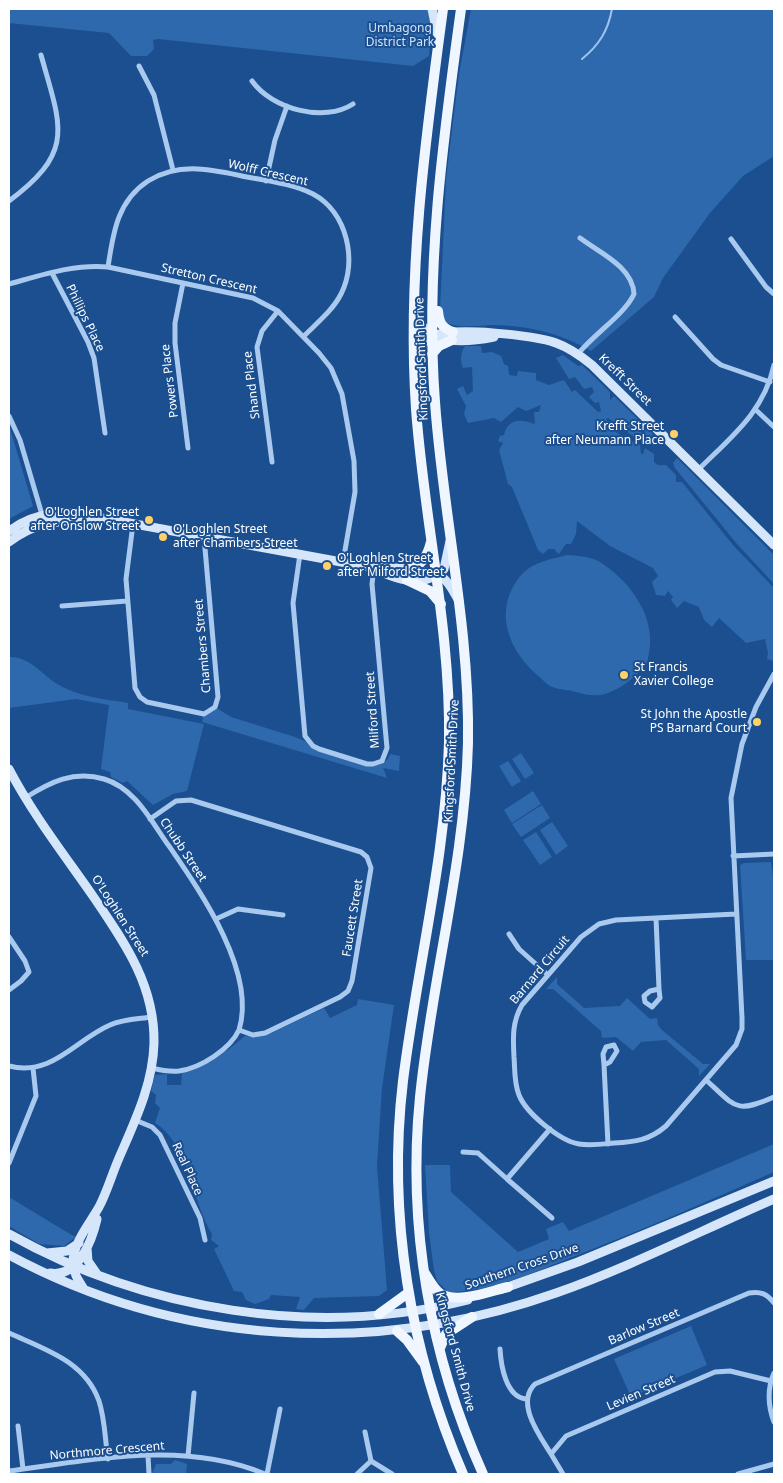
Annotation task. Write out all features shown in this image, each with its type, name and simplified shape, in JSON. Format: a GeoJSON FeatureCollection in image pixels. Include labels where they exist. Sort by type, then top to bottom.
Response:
{"type":"FeatureCollection","features":[{"type":"Feature","properties":{"kind":"main road"},"geometry":{"type":"LineString","coordinates":[[432,9],[438,43]]}},
{"type":"Feature","properties":{"kind":"main road","name":"Kingsford Smith Drive"},"geometry":{"type":"LineString","coordinates":[[443,9],[417,223],[413,307],[414,380],[419,445],[442,605],[449,699],[446,790],[400,1107],[398,1167],[399,1214],[408,1293],[425,1364],[448,1439],[463,1474]]}},
{"type":"Feature","properties":{"kind":"main road","name":"Kingsford Smith Drive"},"geometry":{"type":"LineString","coordinates":[[461,9],[439,197],[433,278],[432,354],[438,442],[459,601],[468,699],[465,791],[420,1097],[416,1176],[423,1272],[429,1308],[460,1420],[483,1474]]}},
{"type":"Feature","properties":{"kind":"main road"},"geometry":{"type":"LineString","coordinates":[[457,36],[468,9]]}},
{"type":"Feature","properties":{"kind":"main road"},"geometry":{"type":"LineString","coordinates":[[432,354],[439,346],[453,336],[439,322],[433,278]]}},
{"type":"Feature","properties":{"kind":"main road"},"geometry":{"type":"LineString","coordinates":[[413,307],[420,326],[432,336],[423,344],[419,352],[419,367],[414,380]]}},
{"type":"Feature","properties":{"kind":"main road","name":"Krefft Street"},"geometry":{"type":"LineString","coordinates":[[432,336],[526,336],[558,343],[578,354],[774,545]]}},
{"type":"Feature","properties":{"kind":"main road"},"geometry":{"type":"LineString","coordinates":[[9,531],[43,519],[102,518],[374,568],[407,575],[420,582],[437,576],[444,569],[451,539]]}},
{"type":"Feature","properties":{"kind":"main road"},"geometry":{"type":"LineString","coordinates":[[9,542],[43,519]]}},
{"type":"Feature","properties":{"kind":"main road"},"geometry":{"type":"LineString","coordinates":[[407,575],[424,560],[432,539]]}},
{"type":"Feature","properties":{"kind":"main road"},"geometry":{"type":"LineString","coordinates":[[407,575],[430,591],[442,605]]}},
{"type":"Feature","properties":{"kind":"main road"},"geometry":{"type":"LineString","coordinates":[[437,576],[450,585],[459,601]]}},
{"type":"Feature","properties":{"kind":"main road","name":"O'Loghlen Street"},"geometry":{"type":"LineString","coordinates":[[9,770],[25,798],[132,954],[145,984],[152,1017],[154,1042],[152,1068],[144,1098],[83,1243],[78,1262],[74,1266]]}},
{"type":"Feature","properties":{"kind":"main road","name":"Southern Cross Drive"},"geometry":{"type":"LineString","coordinates":[[9,1234],[98,1276],[178,1300],[250,1312],[312,1316],[379,1314],[429,1308],[508,1287],[578,1262],[774,1181]]}},
{"type":"Feature","properties":{"kind":"main road"},"geometry":{"type":"LineString","coordinates":[[9,1255],[85,1290],[155,1313],[228,1327],[305,1334],[397,1331],[472,1317],[556,1293],[774,1199]]}},
{"type":"Feature","properties":{"kind":"main road"},"geometry":{"type":"LineString","coordinates":[[47,1253],[67,1251],[83,1243],[88,1261],[98,1276]]}},
{"type":"Feature","properties":{"kind":"main road"},"geometry":{"type":"LineString","coordinates":[[41,1271],[60,1273],[74,1266],[76,1278],[85,1290]]}},
{"type":"Feature","properties":{"kind":"main road"},"geometry":{"type":"LineString","coordinates":[[423,1272],[440,1294],[450,1297],[461,1297],[508,1287]]}},
{"type":"Feature","properties":{"kind":"main road"},"geometry":{"type":"LineString","coordinates":[[379,1314],[408,1293]]}},
{"type":"Feature","properties":{"kind":"main road"},"geometry":{"type":"LineString","coordinates":[[439,1349],[446,1334],[472,1317]]}},
{"type":"Feature","properties":{"kind":"main road"},"geometry":{"type":"LineString","coordinates":[[397,1331],[407,1340],[425,1364]]}},
{"type":"Feature","properties":{"kind":"street"},"geometry":{"type":"LineString","coordinates":[[9,201],[41,175],[58,145],[58,114],[41,55]]}},
{"type":"Feature","properties":{"kind":"street"},"geometry":{"type":"LineString","coordinates":[[139,66],[154,95],[173,170]]}},
{"type":"Feature","properties":{"kind":"street"},"geometry":{"type":"LineString","coordinates":[[252,82],[263,94],[287,106],[302,110],[328,113],[346,109],[353,104]]}},
{"type":"Feature","properties":{"kind":"street"},"geometry":{"type":"LineString","coordinates":[[266,181],[275,140],[287,106]]}},
{"type":"Feature","properties":{"kind":"street","name":"Wolff Crescent"},"geometry":{"type":"LineString","coordinates":[[108,267],[113,230],[125,205],[147,182],[173,170],[206,169],[304,190],[321,199],[338,218],[348,243],[348,274],[343,291],[334,305],[304,336]]}},
{"type":"Feature","properties":{"kind":"street"},"geometry":{"type":"LineString","coordinates":[[578,354],[594,335],[625,308],[634,294],[632,283],[624,270],[580,238]]}},
{"type":"Feature","properties":{"kind":"street"},"geometry":{"type":"LineString","coordinates":[[731,239],[774,294]]}},
{"type":"Feature","properties":{"kind":"street","name":"Stretton Crescent"},"geometry":{"type":"LineString","coordinates":[[9,284],[52,273],[91,266],[108,267],[253,298],[278,311],[304,336],[331,368],[342,394],[355,480],[343,562]]}},
{"type":"Feature","properties":{"kind":"street","name":"Phillips Place"},"geometry":{"type":"LineString","coordinates":[[52,273],[88,342],[94,358],[105,433]]}},
{"type":"Feature","properties":{"kind":"street","name":"Powers Place"},"geometry":{"type":"LineString","coordinates":[[183,283],[175,323],[175,343],[188,448]]}},
{"type":"Feature","properties":{"kind":"street","name":"Shand Place"},"geometry":{"type":"LineString","coordinates":[[272,462],[257,347],[262,331],[278,311]]}},
{"type":"Feature","properties":{"kind":"street"},"geometry":{"type":"LineString","coordinates":[[675,317],[713,359],[721,365],[770,382]]}},
{"type":"Feature","properties":{"kind":"street"},"geometry":{"type":"LineString","coordinates":[[698,470],[756,410],[770,382],[774,365]]}},
{"type":"Feature","properties":{"kind":"street"},"geometry":{"type":"LineString","coordinates":[[756,410],[774,427]]}},
{"type":"Feature","properties":{"kind":"street"},"geometry":{"type":"LineString","coordinates":[[9,416],[18,435],[43,519]]}},
{"type":"Feature","properties":{"kind":"street","name":"Chambers Street"},"geometry":{"type":"LineString","coordinates":[[133,524],[126,568],[134,684],[140,697],[152,704],[200,713],[212,710],[218,697],[204,537]]}},
{"type":"Feature","properties":{"kind":"street","name":"Milford Street"},"geometry":{"type":"LineString","coordinates":[[300,554],[293,603],[305,736],[313,746],[319,749],[373,764],[382,761],[387,748],[372,584],[374,568]]}},
{"type":"Feature","properties":{"kind":"street"},"geometry":{"type":"LineString","coordinates":[[62,606],[127,601]]}},
{"type":"Feature","properties":{"kind":"street","name":"Barnard Circuit"},"geometry":{"type":"LineString","coordinates":[[736,914],[616,920],[599,924],[582,937],[522,1005],[514,1025],[516,1084],[519,1095],[528,1109],[550,1129],[569,1141],[579,1144],[608,1144],[644,1140],[658,1133],[736,1045],[742,1030],[731,798],[735,769],[751,719],[774,674]]}},
{"type":"Feature","properties":{"kind":"street","name":"Chubb Street"},"geometry":{"type":"LineString","coordinates":[[25,798],[59,779],[92,777],[105,779],[130,793],[150,819],[216,919],[227,945],[240,991],[243,1013],[239,1030]]}},
{"type":"Feature","properties":{"kind":"street","name":"Faucett Street"},"geometry":{"type":"LineString","coordinates":[[150,819],[176,801],[191,800],[360,852],[369,859],[371,868],[352,981],[348,991],[340,997],[265,1033],[253,1035],[239,1030]]}},
{"type":"Feature","properties":{"kind":"street"},"geometry":{"type":"LineString","coordinates":[[733,856],[774,854]]}},
{"type":"Feature","properties":{"kind":"street"},"geometry":{"type":"LineString","coordinates":[[216,919],[238,910],[283,915]]}},
{"type":"Feature","properties":{"kind":"street"},"geometry":{"type":"LineString","coordinates":[[656,918],[660,989]]}},
{"type":"Feature","properties":{"kind":"street"},"geometry":{"type":"LineString","coordinates":[[509,934],[519,949],[548,974]]}},
{"type":"Feature","properties":{"kind":"street"},"geometry":{"type":"LineString","coordinates":[[9,937],[25,961],[28,972],[21,981],[9,990]]}},
{"type":"Feature","properties":{"kind":"street"},"geometry":{"type":"LineString","coordinates":[[9,1066],[33,1068],[57,1060],[111,1024],[152,1017]]}},
{"type":"Feature","properties":{"kind":"street"},"geometry":{"type":"LineString","coordinates":[[152,1068],[170,1071],[188,1069],[221,1053],[232,1043],[239,1030]]}},
{"type":"Feature","properties":{"kind":"street"},"geometry":{"type":"LineString","coordinates":[[604,1065],[608,1144]]}},
{"type":"Feature","properties":{"kind":"street"},"geometry":{"type":"LineString","coordinates":[[9,1163],[36,1096],[33,1068]]}},
{"type":"Feature","properties":{"kind":"street"},"geometry":{"type":"LineString","coordinates":[[706,1080],[732,1103],[741,1108],[751,1107],[774,1097]]}},
{"type":"Feature","properties":{"kind":"street","name":"Real Place"},"geometry":{"type":"LineString","coordinates":[[135,1120],[152,1127],[160,1135],[200,1218],[204,1240]]}},
{"type":"Feature","properties":{"kind":"street"},"geometry":{"type":"LineString","coordinates":[[507,1179],[550,1129]]}},
{"type":"Feature","properties":{"kind":"street"},"geometry":{"type":"LineString","coordinates":[[463,1152],[478,1153],[552,1218]]}},
{"type":"Feature","properties":{"kind":"street","name":"Barlow Street"},"geometry":{"type":"LineString","coordinates":[[526,1399],[530,1389],[538,1383],[749,1293],[760,1292],[768,1296],[774,1303]]}},
{"type":"Feature","properties":{"kind":"street"},"geometry":{"type":"LineString","coordinates":[[9,1334],[64,1359],[84,1374],[100,1402],[108,1459]]}},
{"type":"Feature","properties":{"kind":"street"},"geometry":{"type":"LineString","coordinates":[[500,1349],[501,1365],[513,1393],[519,1398],[526,1399],[539,1434],[563,1474]]}},
{"type":"Feature","properties":{"kind":"street","name":"Levien Street"},"geometry":{"type":"LineString","coordinates":[[551,1454],[566,1436],[715,1372],[730,1371],[771,1381]]}},
{"type":"Feature","properties":{"kind":"street"},"geometry":{"type":"LineString","coordinates":[[774,1373],[771,1381],[769,1404],[774,1422]]}},
{"type":"Feature","properties":{"kind":"street"},"geometry":{"type":"LineString","coordinates":[[188,1456],[194,1393]]}},
{"type":"Feature","properties":{"kind":"street"},"geometry":{"type":"LineString","coordinates":[[266,1474],[280,1409]]}},
{"type":"Feature","properties":{"kind":"street"},"geometry":{"type":"LineString","coordinates":[[18,1426],[24,1469]]}},
{"type":"Feature","properties":{"kind":"street"},"geometry":{"type":"LineString","coordinates":[[365,1432],[371,1461],[392,1474]]}},
{"type":"Feature","properties":{"kind":"street"},"geometry":{"type":"LineString","coordinates":[[148,1455],[149,1474]]}},
{"type":"Feature","properties":{"kind":"street","name":"Northmore Crescent"},"geometry":{"type":"LineString","coordinates":[[9,1471],[148,1455],[188,1456],[227,1462],[266,1474]]}},
{"type":"Feature","properties":{"kind":"street"},"geometry":{"type":"LineString","coordinates":[[357,1474],[371,1461]]}},
{"type":"Feature","properties":{"kind":"street"},"geometry":{"type":"LineString","coordinates":[[738,1474],[774,1464]]}},
{"type":"Feature","properties":{"kind":"green space","name":"Umbagong District Park"},"geometry":{"type":"Polygon","coordinates":[[[9,9],[428,9],[432,28],[429,56],[413,66],[158,39],[153,40],[154,49],[147,56],[131,56],[109,33],[9,23],[9,9]]]}},
{"type":"Feature","properties":{"kind":"green space"},"geometry":{"type":"Polygon","coordinates":[[[471,9],[774,9],[774,156],[743,176],[710,213],[663,278],[654,297],[591,351],[568,339],[532,329],[494,325],[458,326],[445,322],[441,316],[446,179],[459,74],[471,9]]]}},
{"type":"Feature","properties":{"kind":"green space"},"geometry":{"type":"Polygon","coordinates":[[[465,346],[481,346],[482,353],[492,352],[501,356],[504,364],[508,366],[509,375],[517,376],[518,371],[536,373],[536,380],[549,385],[564,380],[572,392],[575,390],[598,412],[601,411],[599,402],[595,403],[589,397],[594,392],[592,387],[584,389],[575,377],[569,379],[556,358],[563,355],[578,366],[582,365],[610,392],[610,400],[614,396],[652,433],[656,446],[645,444],[648,439],[646,435],[644,438],[637,439],[608,418],[606,419],[617,433],[640,445],[641,454],[643,454],[645,448],[654,454],[654,462],[658,465],[666,465],[676,475],[676,482],[682,482],[733,545],[774,588],[773,661],[767,659],[768,653],[765,639],[746,643],[719,618],[712,627],[704,620],[699,607],[684,601],[677,608],[671,600],[673,597],[668,591],[665,596],[656,595],[652,582],[658,576],[653,568],[610,546],[577,521],[576,534],[571,544],[566,544],[559,554],[554,549],[548,549],[543,554],[538,550],[512,487],[508,484],[499,450],[503,443],[498,441],[500,436],[504,435],[509,425],[516,421],[535,424],[534,412],[539,412],[541,405],[526,411],[518,407],[501,422],[494,418],[468,423],[464,414],[466,406],[457,389],[463,386],[467,395],[473,391],[472,367],[463,368],[461,362],[461,354],[465,346]]]}},
{"type":"Feature","properties":{"kind":"green space"},"geometry":{"type":"Polygon","coordinates":[[[9,425],[33,506],[9,519],[9,425]]]}},
{"type":"Feature","properties":{"kind":"green space"},"geometry":{"type":"Polygon","coordinates":[[[677,458],[774,555],[774,584],[737,544],[675,468],[673,463],[677,458]]]}},
{"type":"Feature","properties":{"kind":"green space"},"geometry":{"type":"Polygon","coordinates":[[[567,555],[594,559],[613,572],[632,591],[645,614],[649,627],[649,653],[646,664],[627,683],[605,694],[584,694],[548,685],[517,652],[507,626],[508,600],[513,587],[522,574],[537,564],[567,555]]]}},
{"type":"Feature","properties":{"kind":"green space"},"geometry":{"type":"Polygon","coordinates":[[[9,657],[30,663],[59,685],[75,692],[128,703],[128,709],[204,724],[187,791],[173,794],[153,805],[127,781],[123,783],[111,777],[110,772],[101,769],[109,705],[76,699],[9,708],[9,657]]]}},
{"type":"Feature","properties":{"kind":"green space"},"geometry":{"type":"Polygon","coordinates":[[[215,707],[231,717],[292,736],[365,764],[379,765],[388,759],[390,754],[400,756],[399,771],[383,768],[387,778],[202,722],[203,717],[200,713],[215,707]]]}},
{"type":"Feature","properties":{"kind":"green space"},"geometry":{"type":"Polygon","coordinates":[[[521,753],[534,773],[525,779],[512,759],[521,753]]]}},
{"type":"Feature","properties":{"kind":"green space"},"geometry":{"type":"Polygon","coordinates":[[[508,761],[521,781],[512,787],[499,766],[508,761]]]}},
{"type":"Feature","properties":{"kind":"green space"},"geometry":{"type":"Polygon","coordinates":[[[533,791],[541,804],[512,823],[504,810],[533,791]]]}},
{"type":"Feature","properties":{"kind":"green space"},"geometry":{"type":"Polygon","coordinates":[[[542,805],[550,818],[521,837],[512,824],[542,805]]]}},
{"type":"Feature","properties":{"kind":"green space"},"geometry":{"type":"Polygon","coordinates":[[[552,822],[568,846],[556,855],[540,830],[552,822]]]}},
{"type":"Feature","properties":{"kind":"green space"},"geometry":{"type":"Polygon","coordinates":[[[536,832],[552,857],[540,865],[523,840],[536,832]]]}},
{"type":"Feature","properties":{"kind":"green space"},"geometry":{"type":"Polygon","coordinates":[[[771,862],[774,882],[774,960],[746,960],[740,865],[744,863],[771,862]]]}},
{"type":"Feature","properties":{"kind":"green space"},"geometry":{"type":"Polygon","coordinates":[[[557,977],[557,984],[584,1008],[620,1006],[627,998],[650,1019],[657,1018],[658,1025],[662,1030],[703,1064],[710,1064],[699,1076],[699,1069],[666,1040],[641,1042],[633,1051],[616,1037],[602,1038],[601,1031],[553,989],[546,989],[557,977]]]}},
{"type":"Feature","properties":{"kind":"green space"},"geometry":{"type":"Polygon","coordinates":[[[358,999],[394,1005],[382,1088],[377,1166],[387,1290],[379,1296],[314,1298],[304,1310],[296,1309],[300,1297],[271,1295],[269,1299],[255,1304],[246,1300],[242,1292],[234,1291],[214,1249],[219,1246],[211,1240],[212,1234],[199,1206],[182,1158],[166,1132],[155,1123],[160,1108],[155,1103],[156,1095],[151,1091],[155,1075],[167,1074],[167,1085],[181,1085],[182,1073],[229,1049],[245,1036],[271,1033],[324,1008],[330,1018],[357,1005],[358,999]]]}},
{"type":"Feature","properties":{"kind":"green space"},"geometry":{"type":"Polygon","coordinates":[[[774,1144],[774,1172],[625,1236],[513,1280],[481,1289],[448,1292],[437,1281],[429,1233],[425,1165],[450,1165],[451,1192],[518,1252],[549,1239],[546,1229],[563,1222],[569,1231],[774,1144]]]}},
{"type":"Feature","properties":{"kind":"green space"},"geometry":{"type":"Polygon","coordinates":[[[9,1197],[76,1237],[64,1246],[39,1244],[9,1226],[9,1197]]]}},
{"type":"Feature","properties":{"kind":"green space"},"geometry":{"type":"Polygon","coordinates":[[[691,1326],[707,1365],[631,1397],[614,1359],[691,1326]]]}},
{"type":"Feature","properties":{"kind":"green space"},"geometry":{"type":"Polygon","coordinates":[[[175,1460],[187,1464],[186,1474],[152,1474],[156,1464],[171,1464],[175,1460]]]}},
{"type":"Feature","properties":{"kind":"waterway"},"geometry":{"type":"LineString","coordinates":[[582,59],[602,37],[612,9]]}},
{"type":"Feature","properties":{"kind":"place","name":"Krefft Street after Neumann Place"},"geometry":{"type":"Point","coordinates":[674,434]}},
{"type":"Feature","properties":{"kind":"place","name":"O'Loghlen Street after Onslow Street"},"geometry":{"type":"Point","coordinates":[149,520]}},
{"type":"Feature","properties":{"kind":"place","name":"O'Loghlen Street after Chambers Street"},"geometry":{"type":"Point","coordinates":[163,537]}},
{"type":"Feature","properties":{"kind":"place","name":"O'Loghlen Street after Milford Street"},"geometry":{"type":"Point","coordinates":[327,566]}},
{"type":"Feature","properties":{"kind":"place","name":"St Francis Xavier College"},"geometry":{"type":"Point","coordinates":[624,675]}},
{"type":"Feature","properties":{"kind":"place","name":"St John the Apostle PS Barnard Court"},"geometry":{"type":"Point","coordinates":[757,722]}}]}
